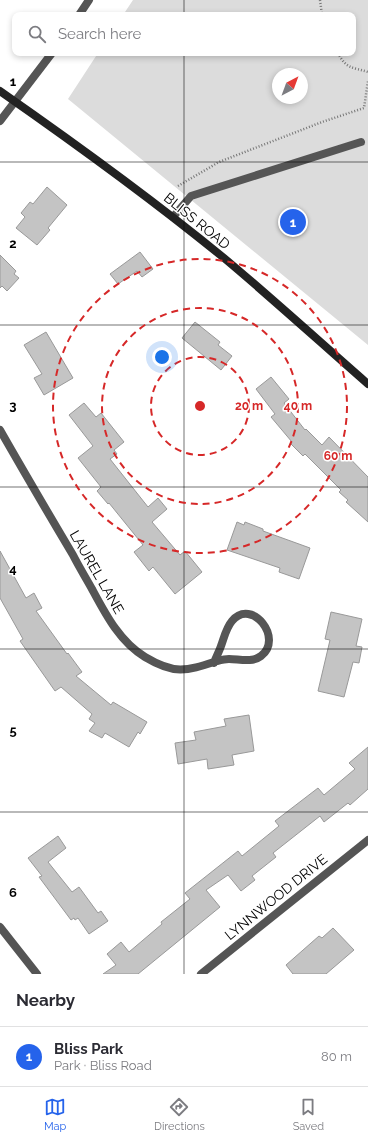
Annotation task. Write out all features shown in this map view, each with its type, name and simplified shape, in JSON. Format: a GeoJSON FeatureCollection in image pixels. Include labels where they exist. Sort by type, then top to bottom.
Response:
{"type":"FeatureCollection","features":[{"type":"Feature","properties":{"kind":"main road","name":"BLISS ROAD"},"geometry":{"type":"LineString","coordinates":[[0,91],[111,170],[224,258],[368,384]]}},
{"type":"Feature","properties":{"kind":"street"},"geometry":{"type":"LineString","coordinates":[[81,12],[90,0]]}},
{"type":"Feature","properties":{"kind":"street"},"geometry":{"type":"LineString","coordinates":[[0,121],[50,56]]}},
{"type":"Feature","properties":{"kind":"street"},"geometry":{"type":"LineString","coordinates":[[173,218],[191,196],[361,142]]}},
{"type":"Feature","properties":{"kind":"street","name":"LAUREL LANE"},"geometry":{"type":"LineString","coordinates":[[0,430],[106,616],[115,630],[141,655],[154,663],[172,670],[190,670],[228,659],[246,660],[257,658],[262,655],[267,648],[269,638],[263,623],[256,617],[248,614],[239,616],[233,620],[214,662]]}},
{"type":"Feature","properties":{"kind":"street","name":"LYNNWOOD DRIVE"},"geometry":{"type":"LineString","coordinates":[[201,974],[368,840]]}},
{"type":"Feature","properties":{"kind":"street"},"geometry":{"type":"LineString","coordinates":[[0,927],[37,974]]}},
{"type":"Feature","properties":{"kind":"path"},"geometry":{"type":"LineString","coordinates":[[320,0],[322,12]]}},
{"type":"Feature","properties":{"kind":"path"},"geometry":{"type":"LineString","coordinates":[[340,56],[342,61],[348,66],[368,72]]}},
{"type":"Feature","properties":{"kind":"path"},"geometry":{"type":"LineString","coordinates":[[178,186],[219,162],[322,122],[364,108],[368,81]]}},
{"type":"Feature","properties":{"kind":"shaded area"},"geometry":{"type":"Polygon","coordinates":[[[133,0],[368,0],[368,345],[68,99],[96,56],[356,56],[356,12],[125,12],[133,0]]]}},
{"type":"Feature","properties":{"kind":"building"},"geometry":{"type":"Polygon","coordinates":[[[47,187],[67,205],[48,228],[50,230],[37,245],[16,228],[25,217],[21,213],[30,202],[33,204],[47,187]]]}},
{"type":"Feature","properties":{"kind":"building"},"geometry":{"type":"Polygon","coordinates":[[[140,252],[153,269],[142,277],[137,271],[118,284],[110,274],[140,252]]]}},
{"type":"Feature","properties":{"kind":"building"},"geometry":{"type":"Polygon","coordinates":[[[0,255],[16,271],[14,274],[19,278],[7,291],[2,286],[0,288],[0,255]]]}},
{"type":"Feature","properties":{"kind":"building"},"geometry":{"type":"Polygon","coordinates":[[[195,322],[220,342],[218,345],[232,356],[221,370],[182,338],[195,322]]]}},
{"type":"Feature","properties":{"kind":"building"},"geometry":{"type":"Polygon","coordinates":[[[46,332],[73,378],[44,395],[34,378],[42,374],[24,345],[46,332]]]}},
{"type":"Feature","properties":{"kind":"building"},"geometry":{"type":"Polygon","coordinates":[[[271,377],[289,399],[284,403],[305,430],[306,429],[322,445],[329,437],[368,477],[368,522],[346,502],[348,500],[339,492],[341,490],[305,454],[303,456],[291,444],[292,442],[271,417],[275,414],[256,389],[271,377]]]}},
{"type":"Feature","properties":{"kind":"building"},"geometry":{"type":"Polygon","coordinates":[[[84,403],[96,417],[101,413],[124,442],[114,450],[117,454],[110,459],[148,507],[158,498],[167,509],[152,522],[180,555],[185,551],[202,572],[175,594],[153,567],[149,571],[134,552],[143,545],[109,503],[108,504],[97,491],[101,487],[78,458],[93,446],[69,415],[84,403]]]}},
{"type":"Feature","properties":{"kind":"building"},"geometry":{"type":"Polygon","coordinates":[[[237,522],[244,525],[245,522],[263,529],[263,531],[310,548],[299,579],[279,572],[280,568],[227,550],[237,522]]]}},
{"type":"Feature","properties":{"kind":"building"},"geometry":{"type":"Polygon","coordinates":[[[0,551],[26,598],[34,593],[42,608],[36,611],[82,672],[76,676],[111,705],[113,702],[147,722],[140,734],[138,732],[129,747],[105,733],[102,738],[89,731],[95,723],[89,719],[92,714],[61,687],[55,691],[20,641],[23,639],[0,598],[0,551]]]}},
{"type":"Feature","properties":{"kind":"building"},"geometry":{"type":"Polygon","coordinates":[[[331,612],[362,619],[356,646],[362,647],[359,663],[353,662],[344,697],[318,691],[330,640],[325,639],[331,612]]]}},
{"type":"Feature","properties":{"kind":"building"},"geometry":{"type":"Polygon","coordinates":[[[249,715],[254,751],[232,755],[234,765],[208,769],[207,759],[178,764],[175,743],[196,740],[194,732],[226,726],[224,719],[249,715]]]}},
{"type":"Feature","properties":{"kind":"building"},"geometry":{"type":"Polygon","coordinates":[[[368,747],[368,789],[350,805],[348,803],[324,822],[320,816],[273,853],[276,857],[252,876],[255,880],[241,891],[228,875],[206,890],[220,907],[138,974],[103,974],[116,965],[107,954],[121,942],[129,952],[162,924],[161,922],[190,899],[185,893],[238,851],[242,856],[279,826],[275,821],[318,788],[324,795],[355,769],[349,763],[368,747]]]}},
{"type":"Feature","properties":{"kind":"building"},"geometry":{"type":"Polygon","coordinates":[[[58,836],[66,848],[48,862],[72,892],[79,887],[98,913],[101,911],[108,921],[89,934],[78,918],[71,920],[39,877],[42,876],[28,858],[58,836]]]}},
{"type":"Feature","properties":{"kind":"building"},"geometry":{"type":"Polygon","coordinates":[[[333,928],[354,950],[326,974],[293,974],[286,965],[319,936],[322,938],[333,928]]]}},
{"type":"Feature","properties":{"kind":"place","name":"Bliss Park"},"geometry":{"type":"Point","coordinates":[293,222]}}]}
